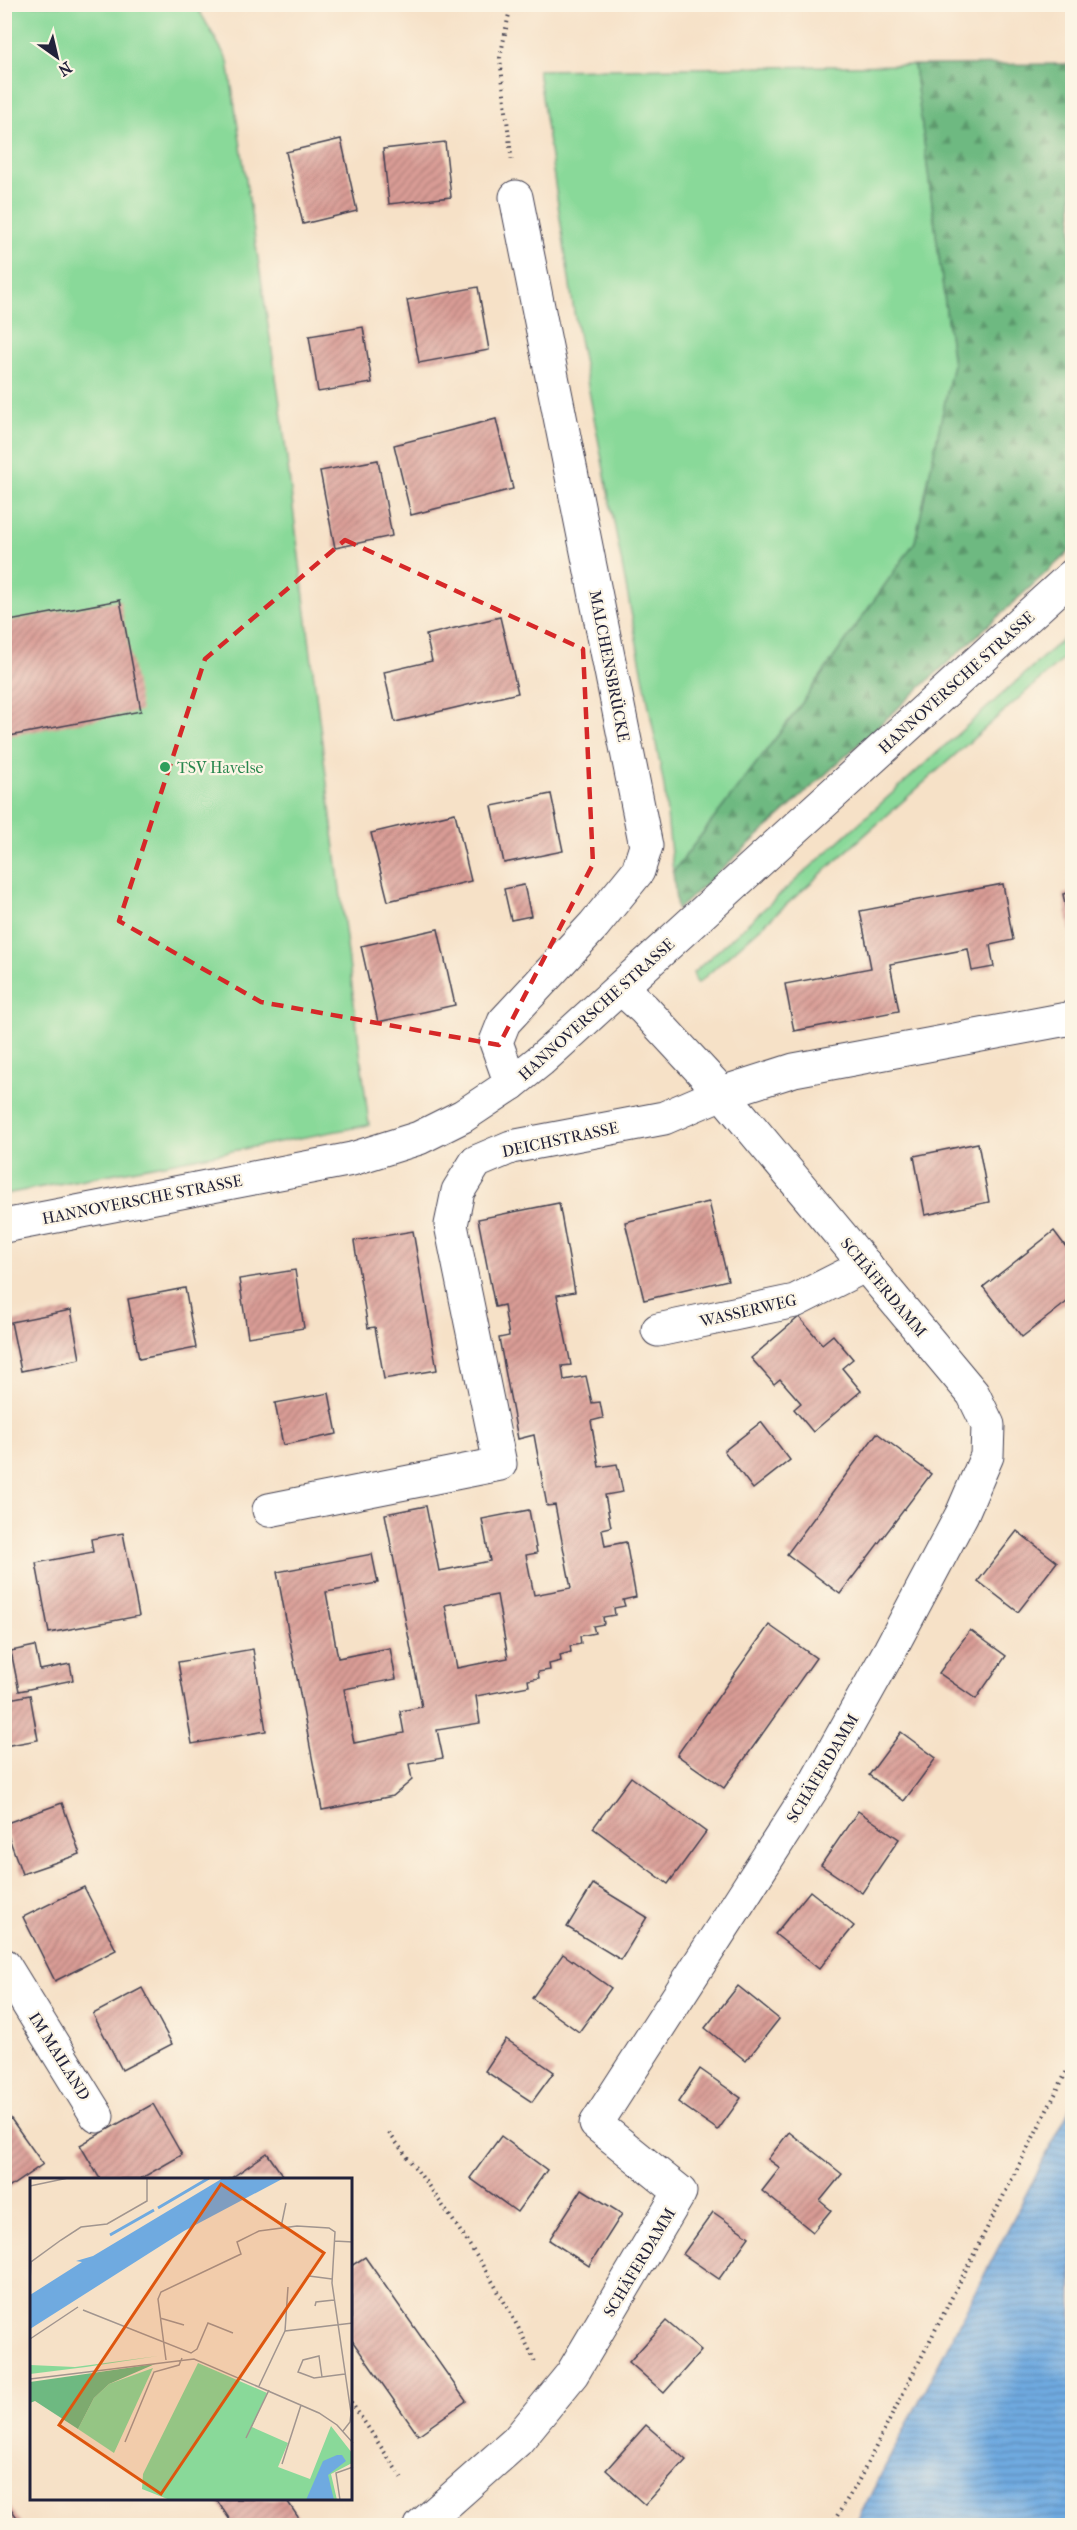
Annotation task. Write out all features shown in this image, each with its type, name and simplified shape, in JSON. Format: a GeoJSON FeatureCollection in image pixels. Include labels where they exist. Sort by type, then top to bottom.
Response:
{"type":"FeatureCollection","features":[{"type":"Feature","properties":{"kind":"street","name":"MALCHENSBRÜCKE"},"geometry":{"type":"LineString","coordinates":[[511,1084],[496,1042],[504,1022],[594,925],[638,871],[646,846],[516,197]]}},
{"type":"Feature","properties":{"kind":"street","name":"HANNOVERSCHE STRASSE"},"geometry":{"type":"LineString","coordinates":[[4,1226],[352,1159],[419,1138],[463,1116],[511,1084],[621,988],[1072,576]]}},
{"type":"Feature","properties":{"kind":"street","name":"SCHÄFERDAMM"},"geometry":{"type":"LineString","coordinates":[[421,2526],[517,2441],[572,2374],[680,2192],[596,2124],[815,1784],[962,1514],[987,1456],[988,1425],[973,1394],[722,1093],[644,1009],[621,988]]}},
{"type":"Feature","properties":{"kind":"street","name":"DEICHSTRASSE"},"geometry":{"type":"LineString","coordinates":[[269,1510],[500,1464],[451,1225],[458,1191],[476,1162],[511,1147],[664,1118],[722,1093],[794,1070],[1072,1018]]}},
{"type":"Feature","properties":{"kind":"street","name":"WASSERWEG"},"geometry":{"type":"LineString","coordinates":[[658,1330],[795,1300],[866,1265]]}},
{"type":"Feature","properties":{"kind":"street","name":"IM MAILAND"},"geometry":{"type":"LineString","coordinates":[[4,1965],[97,2116]]}},
{"type":"Feature","properties":{"kind":"path"},"geometry":{"type":"LineString","coordinates":[[511,4],[500,58],[516,197]]}},
{"type":"Feature","properties":{"kind":"path"},"geometry":{"type":"LineString","coordinates":[[831,2526],[859,2480],[1072,2061]]}},
{"type":"Feature","properties":{"kind":"path"},"geometry":{"type":"LineString","coordinates":[[389,2133],[453,2221],[498,2290],[540,2372]]}},
{"type":"Feature","properties":{"kind":"path"},"geometry":{"type":"LineString","coordinates":[[352,2404],[402,2480]]}},
{"type":"Feature","properties":{"kind":"highlighted area"},"geometry":{"type":"Polygon","coordinates":[[[345,540],[583,649],[593,864],[499,1045],[261,1002],[119,921],[205,659],[345,540]]]}},
{"type":"Feature","properties":{"kind":"green space","name":"TSV Havelse"},"geometry":{"type":"Polygon","coordinates":[[[5,5],[196,5],[228,61],[281,410],[369,1125],[5,1194],[5,5]]]}},
{"type":"Feature","properties":{"kind":"green space"},"geometry":{"type":"Polygon","coordinates":[[[1072,64],[1072,549],[677,910],[673,872],[795,713],[915,542],[953,364],[914,65],[1072,64]]]}},
{"type":"Feature","properties":{"kind":"green space"},"geometry":{"type":"Polygon","coordinates":[[[914,65],[953,365],[915,542],[795,713],[673,872],[664,786],[574,312],[538,70],[914,65]]]}},
{"type":"Feature","properties":{"kind":"green space"},"geometry":{"type":"Polygon","coordinates":[[[1072,631],[1072,651],[697,984],[693,973],[1072,631]]]}},
{"type":"Feature","properties":{"kind":"water"},"geometry":{"type":"Polygon","coordinates":[[[1072,2105],[1072,2525],[855,2525],[1072,2105]]]}},
{"type":"Feature","properties":{"kind":"building"},"geometry":{"type":"Polygon","coordinates":[[[341,139],[357,211],[303,224],[286,152],[341,139]]]}},
{"type":"Feature","properties":{"kind":"building"},"geometry":{"type":"Polygon","coordinates":[[[445,142],[451,197],[389,204],[383,149],[445,142]]]}},
{"type":"Feature","properties":{"kind":"building"},"geometry":{"type":"Polygon","coordinates":[[[478,287],[489,350],[419,363],[407,300],[478,287]]]}},
{"type":"Feature","properties":{"kind":"building"},"geometry":{"type":"Polygon","coordinates":[[[363,327],[372,383],[318,392],[309,336],[363,327]]]}},
{"type":"Feature","properties":{"kind":"building"},"geometry":{"type":"Polygon","coordinates":[[[496,419],[513,489],[411,515],[394,445],[496,419]]]}},
{"type":"Feature","properties":{"kind":"building"},"geometry":{"type":"Polygon","coordinates":[[[378,460],[392,536],[335,548],[320,471],[378,460]]]}},
{"type":"Feature","properties":{"kind":"building"},"geometry":{"type":"Polygon","coordinates":[[[120,600],[141,711],[4,737],[4,622],[120,600]]]}},
{"type":"Feature","properties":{"kind":"building"},"geometry":{"type":"Polygon","coordinates":[[[500,617],[518,693],[395,722],[384,672],[432,661],[426,635],[500,617]]]}},
{"type":"Feature","properties":{"kind":"building"},"geometry":{"type":"Polygon","coordinates":[[[551,794],[563,851],[504,863],[492,806],[551,794]]]}},
{"type":"Feature","properties":{"kind":"building"},"geometry":{"type":"Polygon","coordinates":[[[455,813],[471,881],[388,901],[371,833],[455,813]]]}},
{"type":"Feature","properties":{"kind":"building"},"geometry":{"type":"Polygon","coordinates":[[[1003,884],[1013,940],[990,945],[994,967],[972,971],[968,949],[890,964],[899,1011],[794,1031],[785,984],[871,968],[860,911],[1003,884]]]}},
{"type":"Feature","properties":{"kind":"building"},"geometry":{"type":"Polygon","coordinates":[[[524,885],[531,916],[511,920],[504,889],[524,885]]]}},
{"type":"Feature","properties":{"kind":"building"},"geometry":{"type":"Polygon","coordinates":[[[1072,892],[1072,937],[1071,937],[1063,894],[1072,892]]]}},
{"type":"Feature","properties":{"kind":"building"},"geometry":{"type":"Polygon","coordinates":[[[438,929],[455,1005],[378,1022],[361,946],[438,929]]]}},
{"type":"Feature","properties":{"kind":"building"},"geometry":{"type":"Polygon","coordinates":[[[978,1143],[989,1202],[925,1215],[914,1156],[978,1143]]]}},
{"type":"Feature","properties":{"kind":"building"},"geometry":{"type":"Polygon","coordinates":[[[709,1202],[728,1280],[644,1300],[625,1222],[709,1202]]]}},
{"type":"Feature","properties":{"kind":"building"},"geometry":{"type":"Polygon","coordinates":[[[559,1203],[575,1292],[557,1295],[571,1365],[562,1366],[564,1380],[586,1376],[592,1403],[600,1402],[603,1418],[591,1421],[599,1467],[617,1464],[623,1492],[605,1495],[611,1527],[602,1529],[605,1546],[626,1542],[636,1597],[623,1600],[625,1606],[614,1608],[615,1615],[603,1617],[604,1624],[593,1626],[595,1633],[580,1636],[581,1644],[570,1646],[571,1652],[560,1655],[561,1661],[549,1664],[550,1670],[538,1672],[539,1678],[528,1680],[529,1686],[476,1696],[480,1723],[437,1730],[443,1758],[409,1764],[412,1780],[393,1796],[322,1810],[277,1572],[372,1554],[378,1583],[326,1592],[338,1658],[390,1648],[396,1679],[344,1689],[354,1743],[404,1733],[400,1711],[422,1707],[385,1514],[426,1506],[439,1571],[490,1561],[482,1519],[529,1510],[537,1553],[526,1555],[534,1595],[571,1588],[555,1505],[547,1506],[534,1435],[518,1439],[499,1338],[509,1336],[504,1305],[495,1307],[478,1219],[559,1203]],[[497,1595],[445,1605],[457,1668],[508,1658],[497,1595]]]}},
{"type":"Feature","properties":{"kind":"building"},"geometry":{"type":"Polygon","coordinates":[[[413,1231],[437,1370],[384,1379],[375,1327],[368,1328],[354,1241],[413,1231]]]}},
{"type":"Feature","properties":{"kind":"building"},"geometry":{"type":"Polygon","coordinates":[[[1054,1231],[1072,1255],[1072,1298],[1022,1337],[983,1287],[1054,1231]]]}},
{"type":"Feature","properties":{"kind":"building"},"geometry":{"type":"Polygon","coordinates":[[[295,1270],[304,1328],[248,1337],[239,1279],[295,1270]]]}},
{"type":"Feature","properties":{"kind":"building"},"geometry":{"type":"Polygon","coordinates":[[[185,1288],[196,1348],[139,1359],[128,1299],[185,1288]]]}},
{"type":"Feature","properties":{"kind":"building"},"geometry":{"type":"Polygon","coordinates":[[[71,1310],[80,1359],[21,1371],[11,1322],[71,1310]]]}},
{"type":"Feature","properties":{"kind":"building"},"geometry":{"type":"Polygon","coordinates":[[[799,1317],[822,1344],[833,1335],[853,1359],[842,1368],[861,1391],[813,1432],[794,1409],[801,1403],[780,1379],[774,1384],[751,1358],[799,1317]]]}},
{"type":"Feature","properties":{"kind":"building"},"geometry":{"type":"Polygon","coordinates":[[[329,1393],[337,1434],[283,1445],[275,1403],[329,1393]]]}},
{"type":"Feature","properties":{"kind":"building"},"geometry":{"type":"Polygon","coordinates":[[[761,1422],[790,1460],[753,1489],[724,1451],[761,1422]]]}},
{"type":"Feature","properties":{"kind":"building"},"geometry":{"type":"Polygon","coordinates":[[[877,1433],[931,1474],[840,1594],[787,1554],[877,1433]]]}},
{"type":"Feature","properties":{"kind":"building"},"geometry":{"type":"Polygon","coordinates":[[[1017,1531],[1057,1562],[1018,1612],[978,1581],[1017,1531]]]}},
{"type":"Feature","properties":{"kind":"building"},"geometry":{"type":"Polygon","coordinates":[[[123,1533],[139,1616],[49,1633],[36,1563],[93,1552],[91,1539],[123,1533]]]}},
{"type":"Feature","properties":{"kind":"building"},"geometry":{"type":"Polygon","coordinates":[[[769,1625],[816,1658],[724,1788],[677,1755],[769,1625]]]}},
{"type":"Feature","properties":{"kind":"building"},"geometry":{"type":"Polygon","coordinates":[[[970,1630],[1006,1656],[976,1699],[939,1673],[970,1630]]]}},
{"type":"Feature","properties":{"kind":"building"},"geometry":{"type":"Polygon","coordinates":[[[35,1646],[40,1670],[70,1664],[73,1680],[19,1691],[11,1651],[35,1646]]]}},
{"type":"Feature","properties":{"kind":"building"},"geometry":{"type":"Polygon","coordinates":[[[253,1649],[266,1731],[192,1744],[178,1662],[253,1649]]]}},
{"type":"Feature","properties":{"kind":"building"},"geometry":{"type":"Polygon","coordinates":[[[30,1695],[38,1740],[4,1746],[4,1700],[30,1695]]]}},
{"type":"Feature","properties":{"kind":"building"},"geometry":{"type":"Polygon","coordinates":[[[901,1732],[936,1758],[904,1801],[869,1775],[901,1732]]]}},
{"type":"Feature","properties":{"kind":"building"},"geometry":{"type":"Polygon","coordinates":[[[631,1777],[706,1832],[668,1884],[593,1828],[631,1777]]]}},
{"type":"Feature","properties":{"kind":"building"},"geometry":{"type":"Polygon","coordinates":[[[62,1803],[80,1854],[22,1874],[4,1824],[62,1803]]]}},
{"type":"Feature","properties":{"kind":"building"},"geometry":{"type":"Polygon","coordinates":[[[858,1811],[899,1839],[862,1893],[821,1865],[858,1811]]]}},
{"type":"Feature","properties":{"kind":"building"},"geometry":{"type":"Polygon","coordinates":[[[593,1884],[647,1917],[621,1960],[567,1927],[593,1884]]]}},
{"type":"Feature","properties":{"kind":"building"},"geometry":{"type":"Polygon","coordinates":[[[84,1887],[116,1950],[55,1981],[23,1917],[84,1887]]]}},
{"type":"Feature","properties":{"kind":"building"},"geometry":{"type":"Polygon","coordinates":[[[810,1891],[854,1926],[819,1969],[775,1934],[810,1891]]]}},
{"type":"Feature","properties":{"kind":"building"},"geometry":{"type":"Polygon","coordinates":[[[563,1954],[611,1988],[579,2032],[532,1998],[563,1954]]]}},
{"type":"Feature","properties":{"kind":"building"},"geometry":{"type":"Polygon","coordinates":[[[738,1986],[779,2019],[746,2061],[705,2028],[738,1986]]]}},
{"type":"Feature","properties":{"kind":"building"},"geometry":{"type":"Polygon","coordinates":[[[142,1988],[172,2044],[122,2070],[93,2014],[142,1988]]]}},
{"type":"Feature","properties":{"kind":"building"},"geometry":{"type":"Polygon","coordinates":[[[506,2039],[554,2072],[532,2102],[485,2071],[506,2039]]]}},
{"type":"Feature","properties":{"kind":"building"},"geometry":{"type":"Polygon","coordinates":[[[700,2069],[741,2098],[718,2130],[678,2102],[700,2069]]]}},
{"type":"Feature","properties":{"kind":"building"},"geometry":{"type":"Polygon","coordinates":[[[153,2104],[182,2155],[142,2178],[99,2178],[80,2145],[153,2104]]]}},
{"type":"Feature","properties":{"kind":"building"},"geometry":{"type":"Polygon","coordinates":[[[4,2109],[43,2164],[4,2191],[4,2109]]]}},
{"type":"Feature","properties":{"kind":"building"},"geometry":{"type":"Polygon","coordinates":[[[789,2132],[842,2174],[820,2201],[831,2210],[813,2232],[762,2191],[780,2168],[768,2159],[789,2132]]]}},
{"type":"Feature","properties":{"kind":"building"},"geometry":{"type":"Polygon","coordinates":[[[501,2136],[547,2170],[517,2212],[470,2178],[501,2136]]]}},
{"type":"Feature","properties":{"kind":"building"},"geometry":{"type":"Polygon","coordinates":[[[267,2153],[284,2178],[231,2178],[267,2153]]]}},
{"type":"Feature","properties":{"kind":"building"},"geometry":{"type":"Polygon","coordinates":[[[582,2189],[622,2214],[589,2266],[549,2240],[582,2189]]]}},
{"type":"Feature","properties":{"kind":"building"},"geometry":{"type":"Polygon","coordinates":[[[713,2212],[749,2237],[719,2279],[683,2254],[713,2212]]]}},
{"type":"Feature","properties":{"kind":"building"},"geometry":{"type":"Polygon","coordinates":[[[365,2257],[466,2401],[418,2435],[352,2340],[352,2265],[365,2257]]]}},
{"type":"Feature","properties":{"kind":"building"},"geometry":{"type":"Polygon","coordinates":[[[666,2321],[701,2351],[664,2393],[629,2362],[666,2321]]]}},
{"type":"Feature","properties":{"kind":"building"},"geometry":{"type":"Polygon","coordinates":[[[646,2425],[686,2460],[645,2505],[606,2470],[646,2425]]]}},
{"type":"Feature","properties":{"kind":"building"},"geometry":{"type":"Polygon","coordinates":[[[4,2499],[23,2526],[4,2526],[4,2499]]]}},
{"type":"Feature","properties":{"kind":"building"},"geometry":{"type":"Polygon","coordinates":[[[217,2500],[287,2500],[304,2526],[234,2526],[217,2500]]]}},
{"type":"Feature","properties":{"kind":"place","name":"TSV Havelse"},"geometry":{"type":"Point","coordinates":[165,767]}}]}
